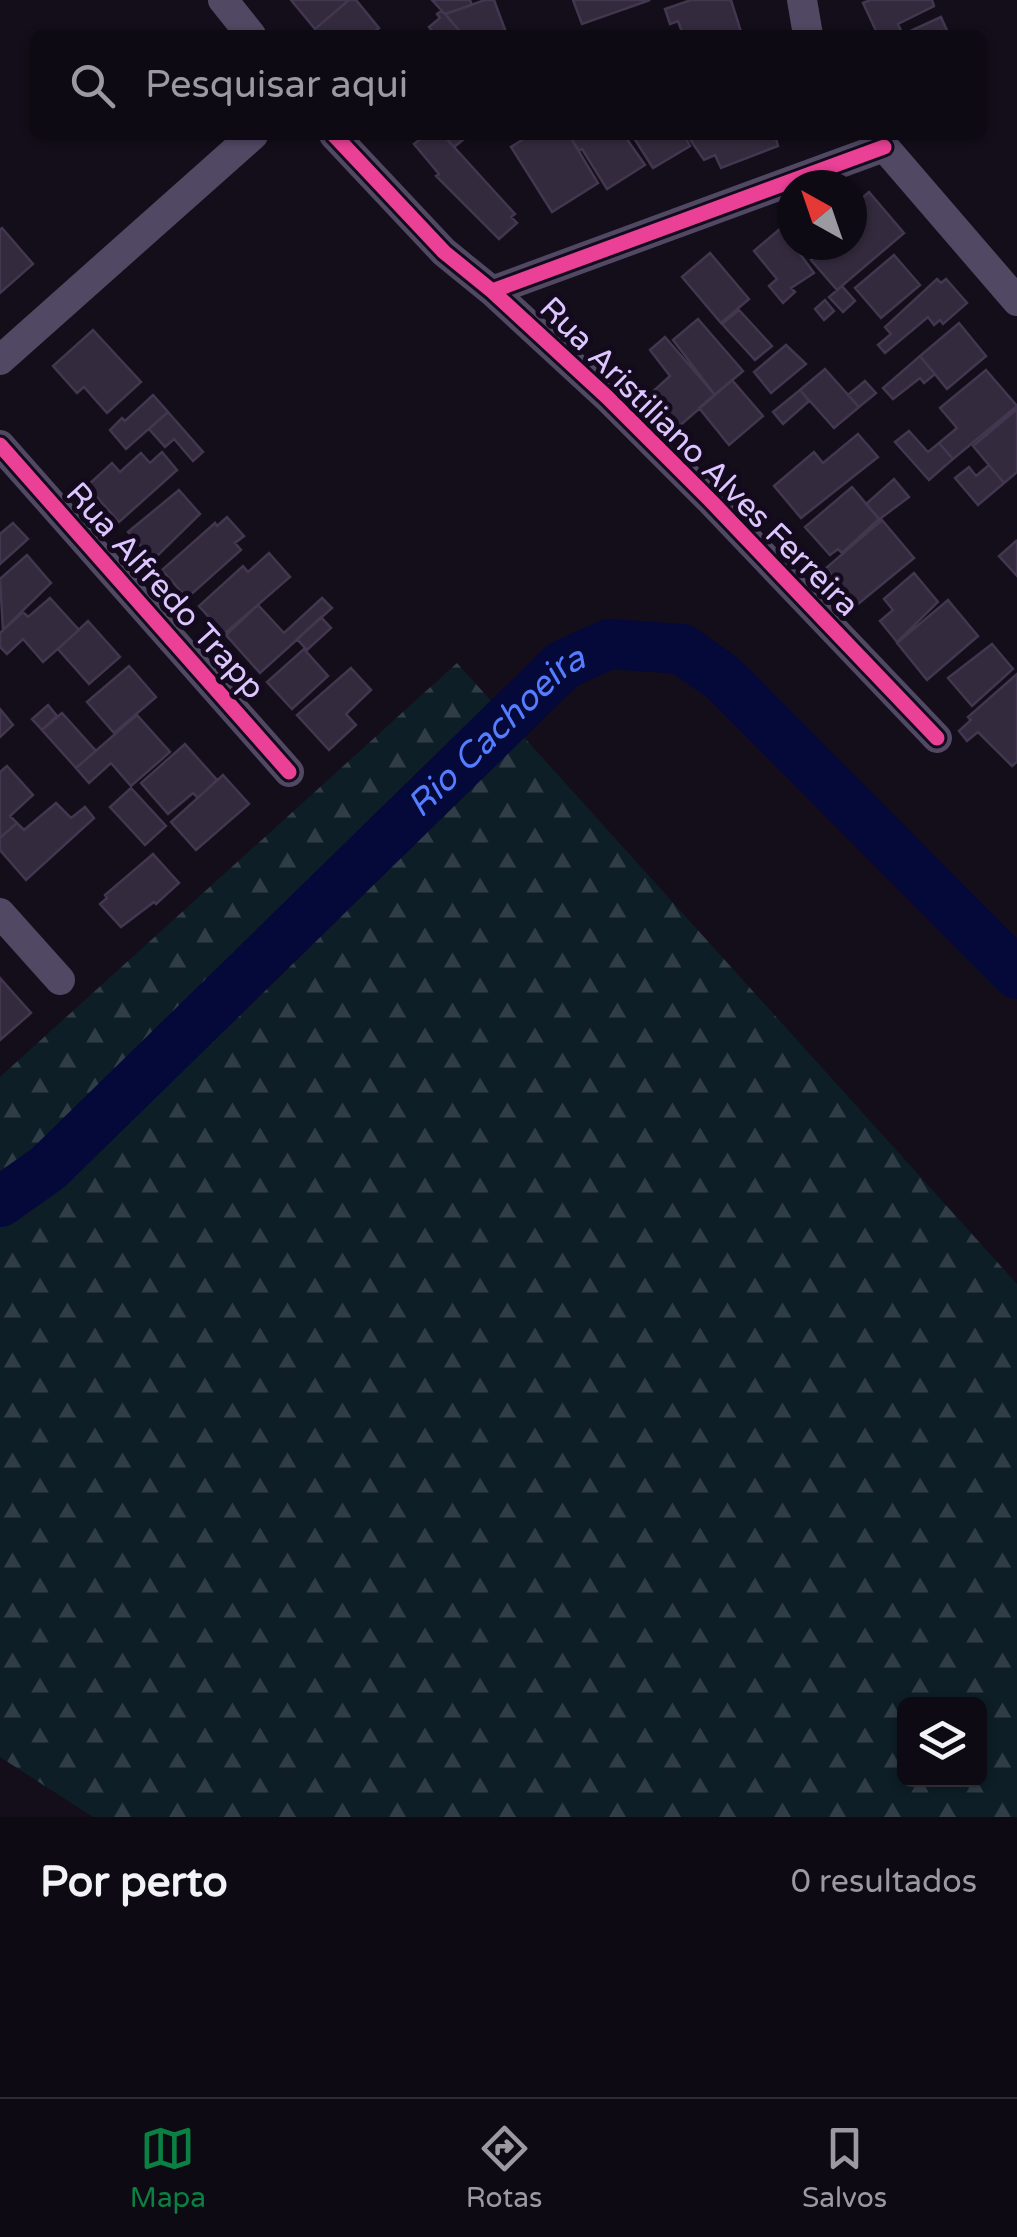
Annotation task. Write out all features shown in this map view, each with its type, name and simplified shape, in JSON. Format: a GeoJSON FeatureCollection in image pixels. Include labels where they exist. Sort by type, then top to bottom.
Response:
{"type":"FeatureCollection","features":[{"type":"Feature","properties":{"kind":"street"},"geometry":{"type":"LineString","coordinates":[[223,0],[247,30]]}},
{"type":"Feature","properties":{"kind":"street"},"geometry":{"type":"LineString","coordinates":[[802,0],[807,30]]}},
{"type":"Feature","properties":{"kind":"street"},"geometry":{"type":"LineString","coordinates":[[0,360],[247,140]]}},
{"type":"Feature","properties":{"kind":"street","name":"Rua Aristiliano Alves Ferreira"},"geometry":{"type":"LineString","coordinates":[[339,140],[444,252],[492,290],[710,500],[937,738]]}},
{"type":"Feature","properties":{"kind":"street"},"geometry":{"type":"LineString","coordinates":[[492,290],[879,141],[1017,301]]}},
{"type":"Feature","properties":{"kind":"street","name":"Rua Alfredo Trapp"},"geometry":{"type":"LineString","coordinates":[[0,446],[289,772]]}},
{"type":"Feature","properties":{"kind":"street"},"geometry":{"type":"LineString","coordinates":[[0,912],[60,980]]}},
{"type":"Feature","properties":{"kind":"green space"},"geometry":{"type":"Polygon","coordinates":[[[457,663],[1017,1284],[1017,1817],[93,1817],[0,1757],[0,1077],[457,663]]]}},
{"type":"Feature","properties":{"kind":"building"},"geometry":{"type":"Polygon","coordinates":[[[291,0],[349,0],[315,29],[291,0]]]}},
{"type":"Feature","properties":{"kind":"building"},"geometry":{"type":"Polygon","coordinates":[[[349,0],[356,0],[379,28],[376,30],[315,29],[349,0]]]}},
{"type":"Feature","properties":{"kind":"building"},"geometry":{"type":"Polygon","coordinates":[[[432,0],[470,0],[472,5],[445,14],[432,0]]]}},
{"type":"Feature","properties":{"kind":"building"},"geometry":{"type":"Polygon","coordinates":[[[494,0],[505,30],[459,30],[445,14],[494,0]]]}},
{"type":"Feature","properties":{"kind":"building"},"geometry":{"type":"Polygon","coordinates":[[[573,0],[650,0],[582,24],[573,0]]]}},
{"type":"Feature","properties":{"kind":"building"},"geometry":{"type":"Polygon","coordinates":[[[691,0],[731,0],[740,30],[681,30],[678,21],[670,24],[665,9],[691,0]]]}},
{"type":"Feature","properties":{"kind":"building"},"geometry":{"type":"Polygon","coordinates":[[[932,0],[934,6],[898,24],[901,30],[876,30],[863,3],[932,0]]]}},
{"type":"Feature","properties":{"kind":"building"},"geometry":{"type":"Polygon","coordinates":[[[441,11],[459,30],[431,30],[429,27],[440,18],[437,14],[441,11]]]}},
{"type":"Feature","properties":{"kind":"building"},"geometry":{"type":"Polygon","coordinates":[[[941,17],[947,30],[912,30],[941,17]]]}},
{"type":"Feature","properties":{"kind":"building"},"geometry":{"type":"Polygon","coordinates":[[[419,140],[448,140],[515,214],[511,217],[517,223],[499,239],[436,176],[439,174],[414,144],[419,140]]]}},
{"type":"Feature","properties":{"kind":"building"},"geometry":{"type":"Polygon","coordinates":[[[522,140],[572,140],[598,183],[552,212],[511,147],[522,140]]]}},
{"type":"Feature","properties":{"kind":"building"},"geometry":{"type":"Polygon","coordinates":[[[572,140],[628,140],[645,165],[607,189],[582,149],[579,151],[572,140]]]}},
{"type":"Feature","properties":{"kind":"building"},"geometry":{"type":"Polygon","coordinates":[[[635,140],[687,140],[690,146],[653,168],[635,140]]]}},
{"type":"Feature","properties":{"kind":"building"},"geometry":{"type":"Polygon","coordinates":[[[690,140],[776,140],[778,146],[721,168],[715,155],[704,160],[690,140]]]}},
{"type":"Feature","properties":{"kind":"building"},"geometry":{"type":"Polygon","coordinates":[[[867,194],[904,233],[837,290],[811,260],[867,260],[867,194]]]}},
{"type":"Feature","properties":{"kind":"building"},"geometry":{"type":"Polygon","coordinates":[[[0,230],[33,264],[0,293],[0,230]]]}},
{"type":"Feature","properties":{"kind":"building"},"geometry":{"type":"Polygon","coordinates":[[[777,231],[777,260],[804,260],[814,273],[791,288],[795,292],[783,303],[769,286],[777,279],[754,251],[777,231]]]}},
{"type":"Feature","properties":{"kind":"building"},"geometry":{"type":"Polygon","coordinates":[[[710,253],[749,299],[721,323],[682,277],[710,253]]]}},
{"type":"Feature","properties":{"kind":"building"},"geometry":{"type":"Polygon","coordinates":[[[894,255],[920,285],[881,318],[855,288],[894,255]]]}},
{"type":"Feature","properties":{"kind":"building"},"geometry":{"type":"Polygon","coordinates":[[[937,279],[941,283],[946,279],[967,303],[943,324],[940,320],[934,325],[928,317],[885,353],[878,345],[891,334],[885,327],[937,279]]]}},
{"type":"Feature","properties":{"kind":"building"},"geometry":{"type":"Polygon","coordinates":[[[842,286],[855,301],[843,312],[829,297],[842,286]]]}},
{"type":"Feature","properties":{"kind":"building"},"geometry":{"type":"Polygon","coordinates":[[[825,300],[834,311],[824,320],[815,309],[825,300]]]}},
{"type":"Feature","properties":{"kind":"building"},"geometry":{"type":"Polygon","coordinates":[[[739,310],[772,346],[755,360],[722,324],[739,310]]]}},
{"type":"Feature","properties":{"kind":"building"},"geometry":{"type":"Polygon","coordinates":[[[698,319],[743,371],[715,395],[673,340],[698,319]]]}},
{"type":"Feature","properties":{"kind":"building"},"geometry":{"type":"Polygon","coordinates":[[[959,323],[986,356],[947,389],[920,356],[959,323]]]}},
{"type":"Feature","properties":{"kind":"building"},"geometry":{"type":"Polygon","coordinates":[[[93,330],[141,382],[107,413],[84,387],[77,393],[53,366],[93,330]]]}},
{"type":"Feature","properties":{"kind":"building"},"geometry":{"type":"Polygon","coordinates":[[[665,337],[715,395],[677,428],[649,395],[670,376],[650,350],[665,337]]]}},
{"type":"Feature","properties":{"kind":"building"},"geometry":{"type":"Polygon","coordinates":[[[786,345],[806,364],[771,393],[754,372],[786,345]]]}},
{"type":"Feature","properties":{"kind":"building"},"geometry":{"type":"Polygon","coordinates":[[[920,356],[935,374],[924,383],[920,378],[893,399],[883,388],[920,356]]]}},
{"type":"Feature","properties":{"kind":"building"},"geometry":{"type":"Polygon","coordinates":[[[825,369],[859,407],[834,428],[800,390],[825,369]]]}},
{"type":"Feature","properties":{"kind":"building"},"geometry":{"type":"Polygon","coordinates":[[[986,370],[1017,406],[953,459],[939,443],[957,428],[940,408],[986,370]]]}},
{"type":"Feature","properties":{"kind":"building"},"geometry":{"type":"Polygon","coordinates":[[[732,380],[763,416],[729,445],[699,408],[732,380]]]}},
{"type":"Feature","properties":{"kind":"building"},"geometry":{"type":"Polygon","coordinates":[[[865,381],[876,393],[859,407],[848,395],[865,381]]]}},
{"type":"Feature","properties":{"kind":"building"},"geometry":{"type":"Polygon","coordinates":[[[800,390],[809,401],[783,424],[773,412],[800,390]]]}},
{"type":"Feature","properties":{"kind":"building"},"geometry":{"type":"Polygon","coordinates":[[[153,395],[168,412],[126,449],[110,430],[153,395]]]}},
{"type":"Feature","properties":{"kind":"building"},"geometry":{"type":"Polygon","coordinates":[[[1017,409],[1017,472],[1004,483],[973,446],[1017,409]]]}},
{"type":"Feature","properties":{"kind":"building"},"geometry":{"type":"Polygon","coordinates":[[[168,412],[203,452],[193,461],[174,439],[165,447],[149,429],[168,412]]]}},
{"type":"Feature","properties":{"kind":"building"},"geometry":{"type":"Polygon","coordinates":[[[909,431],[928,452],[939,443],[953,459],[929,480],[895,442],[909,431]]]}},
{"type":"Feature","properties":{"kind":"building"},"geometry":{"type":"Polygon","coordinates":[[[858,434],[878,457],[801,518],[774,486],[814,452],[823,463],[858,434]]]}},
{"type":"Feature","properties":{"kind":"building"},"geometry":{"type":"Polygon","coordinates":[[[162,452],[177,470],[119,522],[87,486],[112,463],[120,472],[141,453],[150,463],[162,452]]]}},
{"type":"Feature","properties":{"kind":"building"},"geometry":{"type":"Polygon","coordinates":[[[989,465],[1004,483],[978,505],[955,478],[969,467],[976,476],[989,465]]]}},
{"type":"Feature","properties":{"kind":"building"},"geometry":{"type":"Polygon","coordinates":[[[894,479],[909,497],[877,521],[866,504],[894,479]]]}},
{"type":"Feature","properties":{"kind":"building"},"geometry":{"type":"Polygon","coordinates":[[[852,487],[879,519],[842,553],[838,549],[830,555],[805,527],[852,487]]]}},
{"type":"Feature","properties":{"kind":"building"},"geometry":{"type":"Polygon","coordinates":[[[179,490],[200,514],[153,560],[128,532],[179,490]]]}},
{"type":"Feature","properties":{"kind":"building"},"geometry":{"type":"Polygon","coordinates":[[[227,517],[244,536],[235,543],[241,550],[187,598],[162,570],[227,517]]]}},
{"type":"Feature","properties":{"kind":"building"},"geometry":{"type":"Polygon","coordinates":[[[882,520],[914,558],[858,604],[826,568],[882,520]]]}},
{"type":"Feature","properties":{"kind":"building"},"geometry":{"type":"Polygon","coordinates":[[[13,523],[28,539],[0,564],[0,534],[13,523]]]}},
{"type":"Feature","properties":{"kind":"building"},"geometry":{"type":"Polygon","coordinates":[[[1017,543],[1017,576],[999,556],[1017,543]]]}},
{"type":"Feature","properties":{"kind":"building"},"geometry":{"type":"Polygon","coordinates":[[[269,553],[290,577],[224,634],[199,606],[243,566],[248,572],[269,553]]]}},
{"type":"Feature","properties":{"kind":"building"},"geometry":{"type":"Polygon","coordinates":[[[27,555],[51,583],[3,630],[0,579],[27,555]]]}},
{"type":"Feature","properties":{"kind":"building"},"geometry":{"type":"Polygon","coordinates":[[[914,573],[938,602],[897,642],[880,621],[893,610],[884,599],[914,573]]]}},
{"type":"Feature","properties":{"kind":"building"},"geometry":{"type":"Polygon","coordinates":[[[50,598],[79,630],[43,662],[23,639],[7,654],[0,647],[0,633],[23,612],[28,617],[50,598]]]}},
{"type":"Feature","properties":{"kind":"building"},"geometry":{"type":"Polygon","coordinates":[[[322,598],[332,608],[260,673],[226,635],[258,605],[284,633],[322,598]]]}},
{"type":"Feature","properties":{"kind":"building"},"geometry":{"type":"Polygon","coordinates":[[[948,600],[978,636],[927,680],[897,643],[948,600]]]}},
{"type":"Feature","properties":{"kind":"building"},"geometry":{"type":"Polygon","coordinates":[[[321,617],[331,628],[307,650],[297,639],[321,617]]]}},
{"type":"Feature","properties":{"kind":"building"},"geometry":{"type":"Polygon","coordinates":[[[88,621],[120,657],[89,684],[58,649],[88,621]]]}},
{"type":"Feature","properties":{"kind":"building"},"geometry":{"type":"Polygon","coordinates":[[[992,644],[1013,669],[972,706],[948,678],[992,644]]]}},
{"type":"Feature","properties":{"kind":"building"},"geometry":{"type":"Polygon","coordinates":[[[304,649],[328,676],[292,709],[267,682],[304,649]]]}},
{"type":"Feature","properties":{"kind":"building"},"geometry":{"type":"Polygon","coordinates":[[[129,666],[156,697],[114,733],[87,702],[129,666]]]}},
{"type":"Feature","properties":{"kind":"building"},"geometry":{"type":"Polygon","coordinates":[[[351,668],[371,690],[346,714],[356,725],[329,750],[297,715],[351,668]]]}},
{"type":"Feature","properties":{"kind":"building"},"geometry":{"type":"Polygon","coordinates":[[[1017,674],[1017,762],[1012,766],[978,732],[967,741],[959,731],[971,720],[968,717],[1017,674]]]}},
{"type":"Feature","properties":{"kind":"building"},"geometry":{"type":"Polygon","coordinates":[[[48,705],[57,716],[42,730],[32,719],[48,705]]]}},
{"type":"Feature","properties":{"kind":"building"},"geometry":{"type":"Polygon","coordinates":[[[0,709],[13,725],[0,737],[0,709]]]}},
{"type":"Feature","properties":{"kind":"building"},"geometry":{"type":"Polygon","coordinates":[[[62,713],[96,751],[76,768],[42,730],[62,713]]]}},
{"type":"Feature","properties":{"kind":"building"},"geometry":{"type":"Polygon","coordinates":[[[137,715],[170,752],[131,786],[111,763],[89,783],[76,768],[137,715]]]}},
{"type":"Feature","properties":{"kind":"building"},"geometry":{"type":"Polygon","coordinates":[[[185,744],[217,780],[198,798],[193,793],[168,814],[141,783],[185,744]]]}},
{"type":"Feature","properties":{"kind":"building"},"geometry":{"type":"Polygon","coordinates":[[[7,766],[33,795],[10,816],[17,823],[0,838],[0,772],[7,766]]]}},
{"type":"Feature","properties":{"kind":"building"},"geometry":{"type":"Polygon","coordinates":[[[223,775],[249,804],[196,850],[171,822],[223,775]]]}},
{"type":"Feature","properties":{"kind":"building"},"geometry":{"type":"Polygon","coordinates":[[[131,788],[166,826],[145,845],[110,807],[131,788]]]}},
{"type":"Feature","properties":{"kind":"building"},"geometry":{"type":"Polygon","coordinates":[[[56,803],[71,818],[85,807],[94,818],[26,880],[0,850],[0,838],[17,823],[24,830],[56,803]]]}},
{"type":"Feature","properties":{"kind":"building"},"geometry":{"type":"Polygon","coordinates":[[[153,854],[179,883],[121,927],[100,904],[107,898],[105,895],[153,854]]]}},
{"type":"Feature","properties":{"kind":"building"},"geometry":{"type":"Polygon","coordinates":[[[0,978],[31,1013],[0,1040],[0,978]]]}},
{"type":"Feature","properties":{"kind":"waterway","name":"Rio Cachoeira"},"geometry":{"type":"LineString","coordinates":[[0,1202],[48,1168],[563,665],[609,644],[682,649],[723,678],[1017,974]]}},
{"type":"Feature","properties":{"kind":"cycle path"},"geometry":{"type":"LineString","coordinates":[[339,140],[444,252],[607,397],[937,738]]}},
{"type":"Feature","properties":{"kind":"cycle path"},"geometry":{"type":"LineString","coordinates":[[492,291],[884,147]]}},
{"type":"Feature","properties":{"kind":"cycle path"},"geometry":{"type":"LineString","coordinates":[[0,445],[289,772]]}}]}
